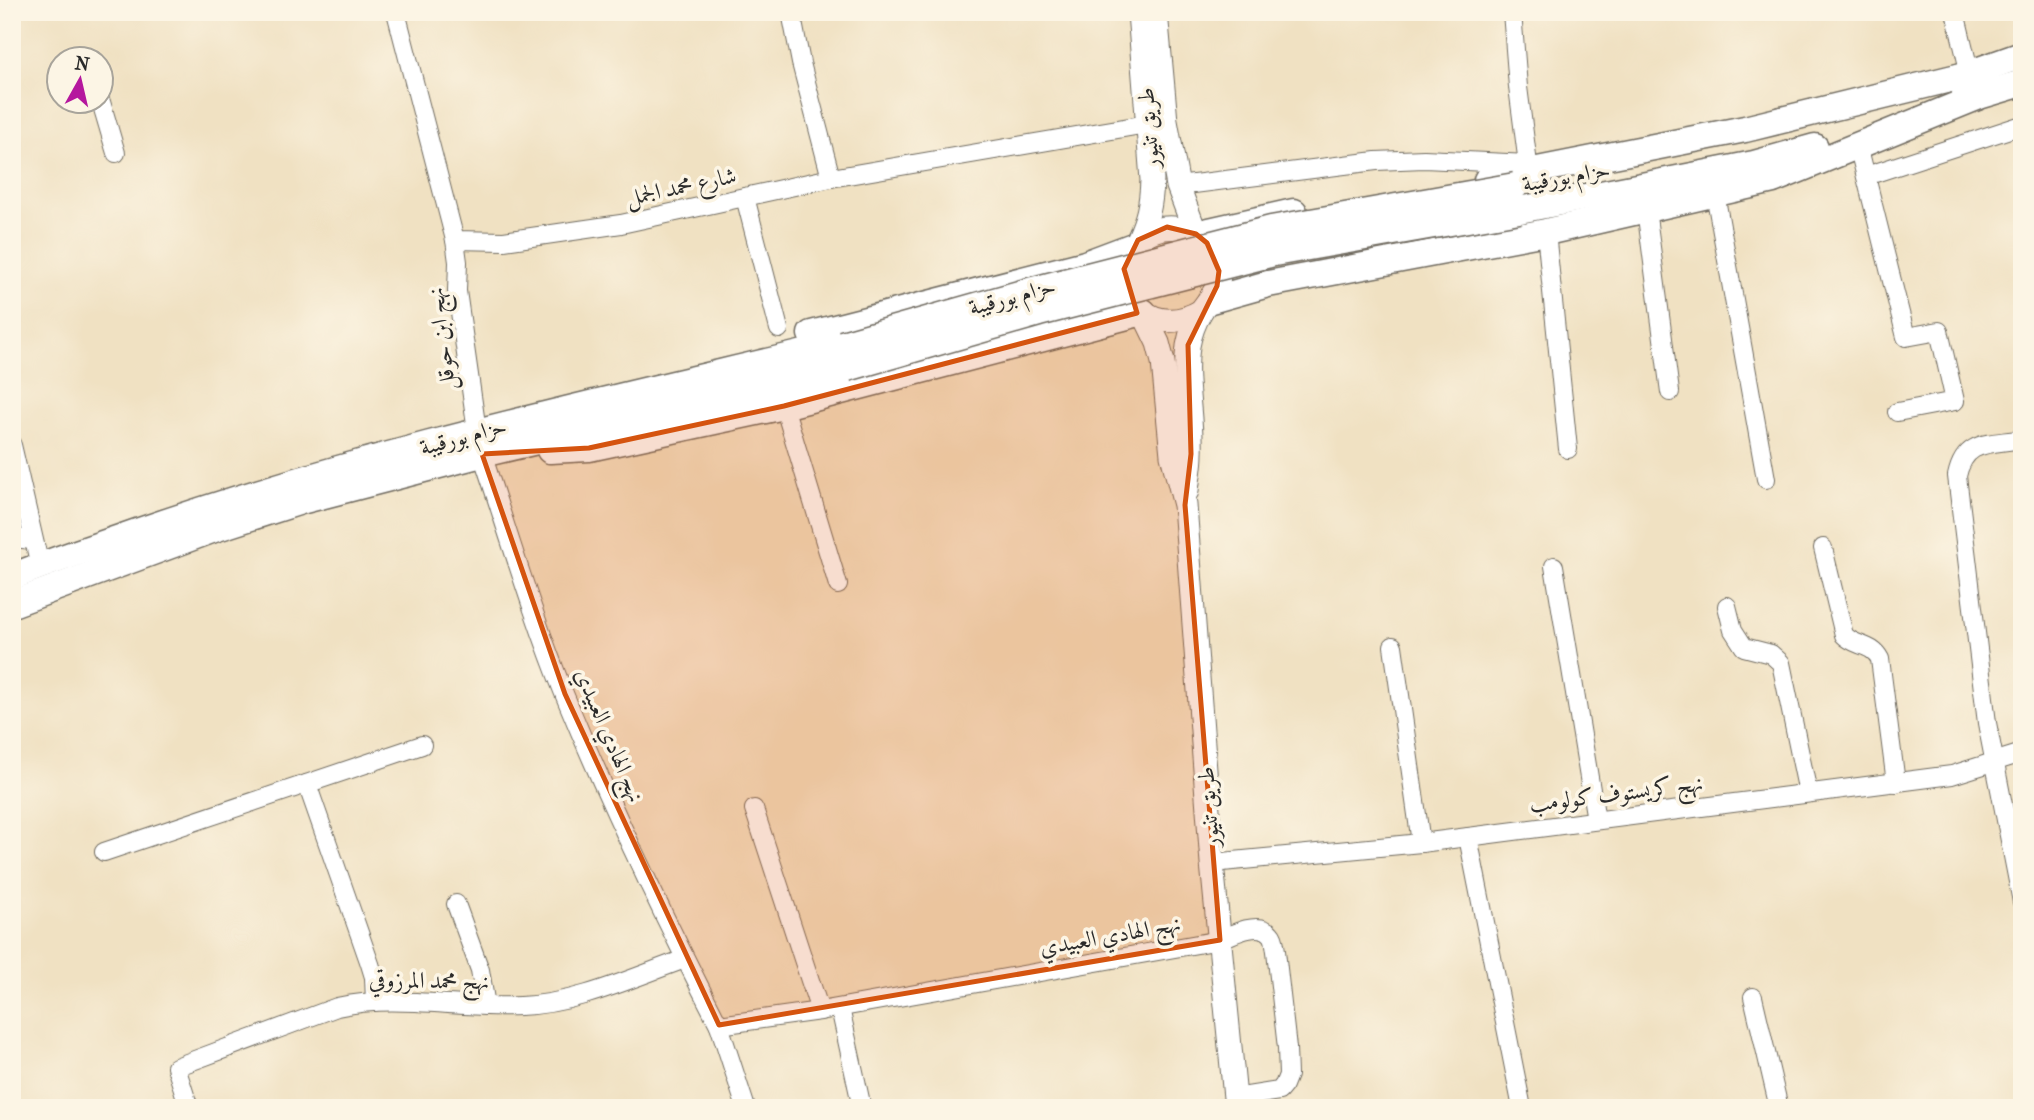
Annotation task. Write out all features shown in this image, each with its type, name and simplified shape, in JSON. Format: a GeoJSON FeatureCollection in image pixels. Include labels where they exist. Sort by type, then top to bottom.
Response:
{"type":"FeatureCollection","features":[{"type":"Feature","properties":{"kind":"highway","name":"حزام بورقيبة"},"geometry":{"type":"LineString","coordinates":[[12,577],[208,508],[844,356],[1039,313],[1274,253],[1522,183],[1754,164],[1973,85],[2022,55]]}},
{"type":"Feature","properties":{"kind":"highway","name":"حزام بورقيبة"},"geometry":{"type":"LineString","coordinates":[[1973,85],[2022,83]]}},
{"type":"Feature","properties":{"kind":"highway"},"geometry":{"type":"LineString","coordinates":[[1196,234],[1266,217],[1522,183],[1745,129],[1973,85]]}},
{"type":"Feature","properties":{"kind":"highway"},"geometry":{"type":"LineString","coordinates":[[1206,305],[1268,284],[1546,232],[1773,180],[1858,145],[1973,85]]}},
{"type":"Feature","properties":{"kind":"highway"},"geometry":{"type":"LineString","coordinates":[[479,443],[554,398],[1085,264],[1135,243]]}},
{"type":"Feature","properties":{"kind":"highway"},"geometry":{"type":"LineString","coordinates":[[479,443],[589,448],[784,406],[1143,312]]}},
{"type":"Feature","properties":{"kind":"highway","name":"حزام بورقيبة"},"geometry":{"type":"LineString","coordinates":[[12,604],[229,524],[479,443]]}},
{"type":"Feature","properties":{"kind":"main road","name":"طريق تنيور"},"geometry":{"type":"LineString","coordinates":[[1135,243],[1147,221],[1152,180],[1139,12]]}},
{"type":"Feature","properties":{"kind":"main road","name":"طريق تنيور"},"geometry":{"type":"LineString","coordinates":[[1156,12],[1166,121],[1178,186],[1196,234]]}},
{"type":"Feature","properties":{"kind":"main road"},"geometry":{"type":"LineString","coordinates":[[1167,227],[1182,228],[1196,234],[1207,243],[1215,256],[1219,271],[1217,286],[1206,305],[1188,319],[1173,322],[1157,319],[1143,312],[1131,300],[1125,285],[1124,270],[1128,254],[1135,243],[1151,231],[1167,227]]}},
{"type":"Feature","properties":{"kind":"main road","name":"طريق تنيور"},"geometry":{"type":"LineString","coordinates":[[1185,505],[1191,454],[1188,345],[1193,328],[1206,305]]}},
{"type":"Feature","properties":{"kind":"main road","name":"طريق تنيور"},"geometry":{"type":"LineString","coordinates":[[1143,312],[1158,343],[1163,362],[1172,455],[1185,505],[1212,863],[1236,1103]]}},
{"type":"Feature","properties":{"kind":"street"},"geometry":{"type":"LineString","coordinates":[[396,12],[455,240]]}},
{"type":"Feature","properties":{"kind":"street"},"geometry":{"type":"LineString","coordinates":[[791,12],[801,63],[831,178]]}},
{"type":"Feature","properties":{"kind":"street"},"geometry":{"type":"LineString","coordinates":[[1178,186],[1376,161],[1424,159],[1522,183],[1512,12]]}},
{"type":"Feature","properties":{"kind":"street"},"geometry":{"type":"LineString","coordinates":[[1955,12],[1973,85]]}},
{"type":"Feature","properties":{"kind":"street"},"geometry":{"type":"LineString","coordinates":[[105,116],[116,153]]}},
{"type":"Feature","properties":{"kind":"street","name":"شارع محمد الجمل"},"geometry":{"type":"LineString","coordinates":[[455,240],[503,241],[621,224],[831,178],[1147,124]]}},
{"type":"Feature","properties":{"kind":"street"},"geometry":{"type":"LineString","coordinates":[[1866,176],[2022,125]]}},
{"type":"Feature","properties":{"kind":"street"},"geometry":{"type":"LineString","coordinates":[[1858,145],[1906,337],[1939,331],[1955,401],[1897,412]]}},
{"type":"Feature","properties":{"kind":"street"},"geometry":{"type":"LineString","coordinates":[[1715,193],[1766,479]]}},
{"type":"Feature","properties":{"kind":"street"},"geometry":{"type":"LineString","coordinates":[[746,197],[779,329]]}},
{"type":"Feature","properties":{"kind":"street"},"geometry":{"type":"LineString","coordinates":[[1646,209],[1670,392]]}},
{"type":"Feature","properties":{"kind":"street"},"geometry":{"type":"LineString","coordinates":[[1546,232],[1568,449]]}},
{"type":"Feature","properties":{"kind":"street","name":"نهج ابن حوقل"},"geometry":{"type":"LineString","coordinates":[[455,240],[458,262],[457,290],[479,443]]}},
{"type":"Feature","properties":{"kind":"street"},"geometry":{"type":"LineString","coordinates":[[784,406],[838,585]]}},
{"type":"Feature","properties":{"kind":"street"},"geometry":{"type":"LineString","coordinates":[[2022,439],[1973,448],[1959,464],[1957,476],[1979,665],[1994,762],[2022,902]]}},
{"type":"Feature","properties":{"kind":"street","name":"نهج الهادي العبيدي"},"geometry":{"type":"LineString","coordinates":[[479,443],[565,694],[685,959],[719,1025],[746,1108]]}},
{"type":"Feature","properties":{"kind":"street"},"geometry":{"type":"LineString","coordinates":[[12,445],[40,566]]}},
{"type":"Feature","properties":{"kind":"street"},"geometry":{"type":"LineString","coordinates":[[12,538],[33,540]]}},
{"type":"Feature","properties":{"kind":"street"},"geometry":{"type":"LineString","coordinates":[[1823,548],[1844,635],[1852,642],[1876,651],[1880,659],[1895,783]]}},
{"type":"Feature","properties":{"kind":"street"},"geometry":{"type":"LineString","coordinates":[[1554,566],[1596,821]]}},
{"type":"Feature","properties":{"kind":"street"},"geometry":{"type":"LineString","coordinates":[[1727,606],[1733,630],[1744,647],[1770,654],[1781,663],[1808,793]]}},
{"type":"Feature","properties":{"kind":"street"},"geometry":{"type":"LineString","coordinates":[[1393,646],[1421,843]]}},
{"type":"Feature","properties":{"kind":"street"},"geometry":{"type":"LineString","coordinates":[[104,852],[422,745]]}},
{"type":"Feature","properties":{"kind":"street","name":"نهج كريستوف كولومب"},"geometry":{"type":"LineString","coordinates":[[1212,863],[1421,843],[1895,783],[1952,775],[2022,753]]}},
{"type":"Feature","properties":{"kind":"street"},"geometry":{"type":"LineString","coordinates":[[307,783],[374,977],[374,1002]]}},
{"type":"Feature","properties":{"kind":"street"},"geometry":{"type":"LineString","coordinates":[[754,810],[820,1012]]}},
{"type":"Feature","properties":{"kind":"street"},"geometry":{"type":"LineString","coordinates":[[1468,837],[1522,1108]]}},
{"type":"Feature","properties":{"kind":"street"},"geometry":{"type":"LineString","coordinates":[[456,904],[480,970],[486,1006]]}},
{"type":"Feature","properties":{"kind":"street","name":"نهج الهادي العبيدي"},"geometry":{"type":"LineString","coordinates":[[719,1025],[820,1012],[1220,940],[1253,928],[1271,933],[1276,951],[1288,1075],[1281,1089],[1236,1103]]}},
{"type":"Feature","properties":{"kind":"street","name":"نهج محمد المرزوقي"},"geometry":{"type":"LineString","coordinates":[[189,1108],[176,1067],[337,1007],[374,1002],[520,1006],[576,998],[685,959]]}},
{"type":"Feature","properties":{"kind":"street"},"geometry":{"type":"LineString","coordinates":[[1753,997],[1779,1108]]}},
{"type":"Feature","properties":{"kind":"street"},"geometry":{"type":"LineString","coordinates":[[840,1008],[862,1108]]}},
{"type":"Feature","properties":{"kind":"highlighted area"},"geometry":{"type":"Polygon","coordinates":[[[1167,227],[1196,234],[1207,243],[1219,271],[1217,286],[1188,345],[1191,454],[1185,505],[1220,940],[719,1025],[565,694],[482,454],[589,448],[784,406],[1137,313],[1124,269],[1138,240],[1167,227]]]}}]}
